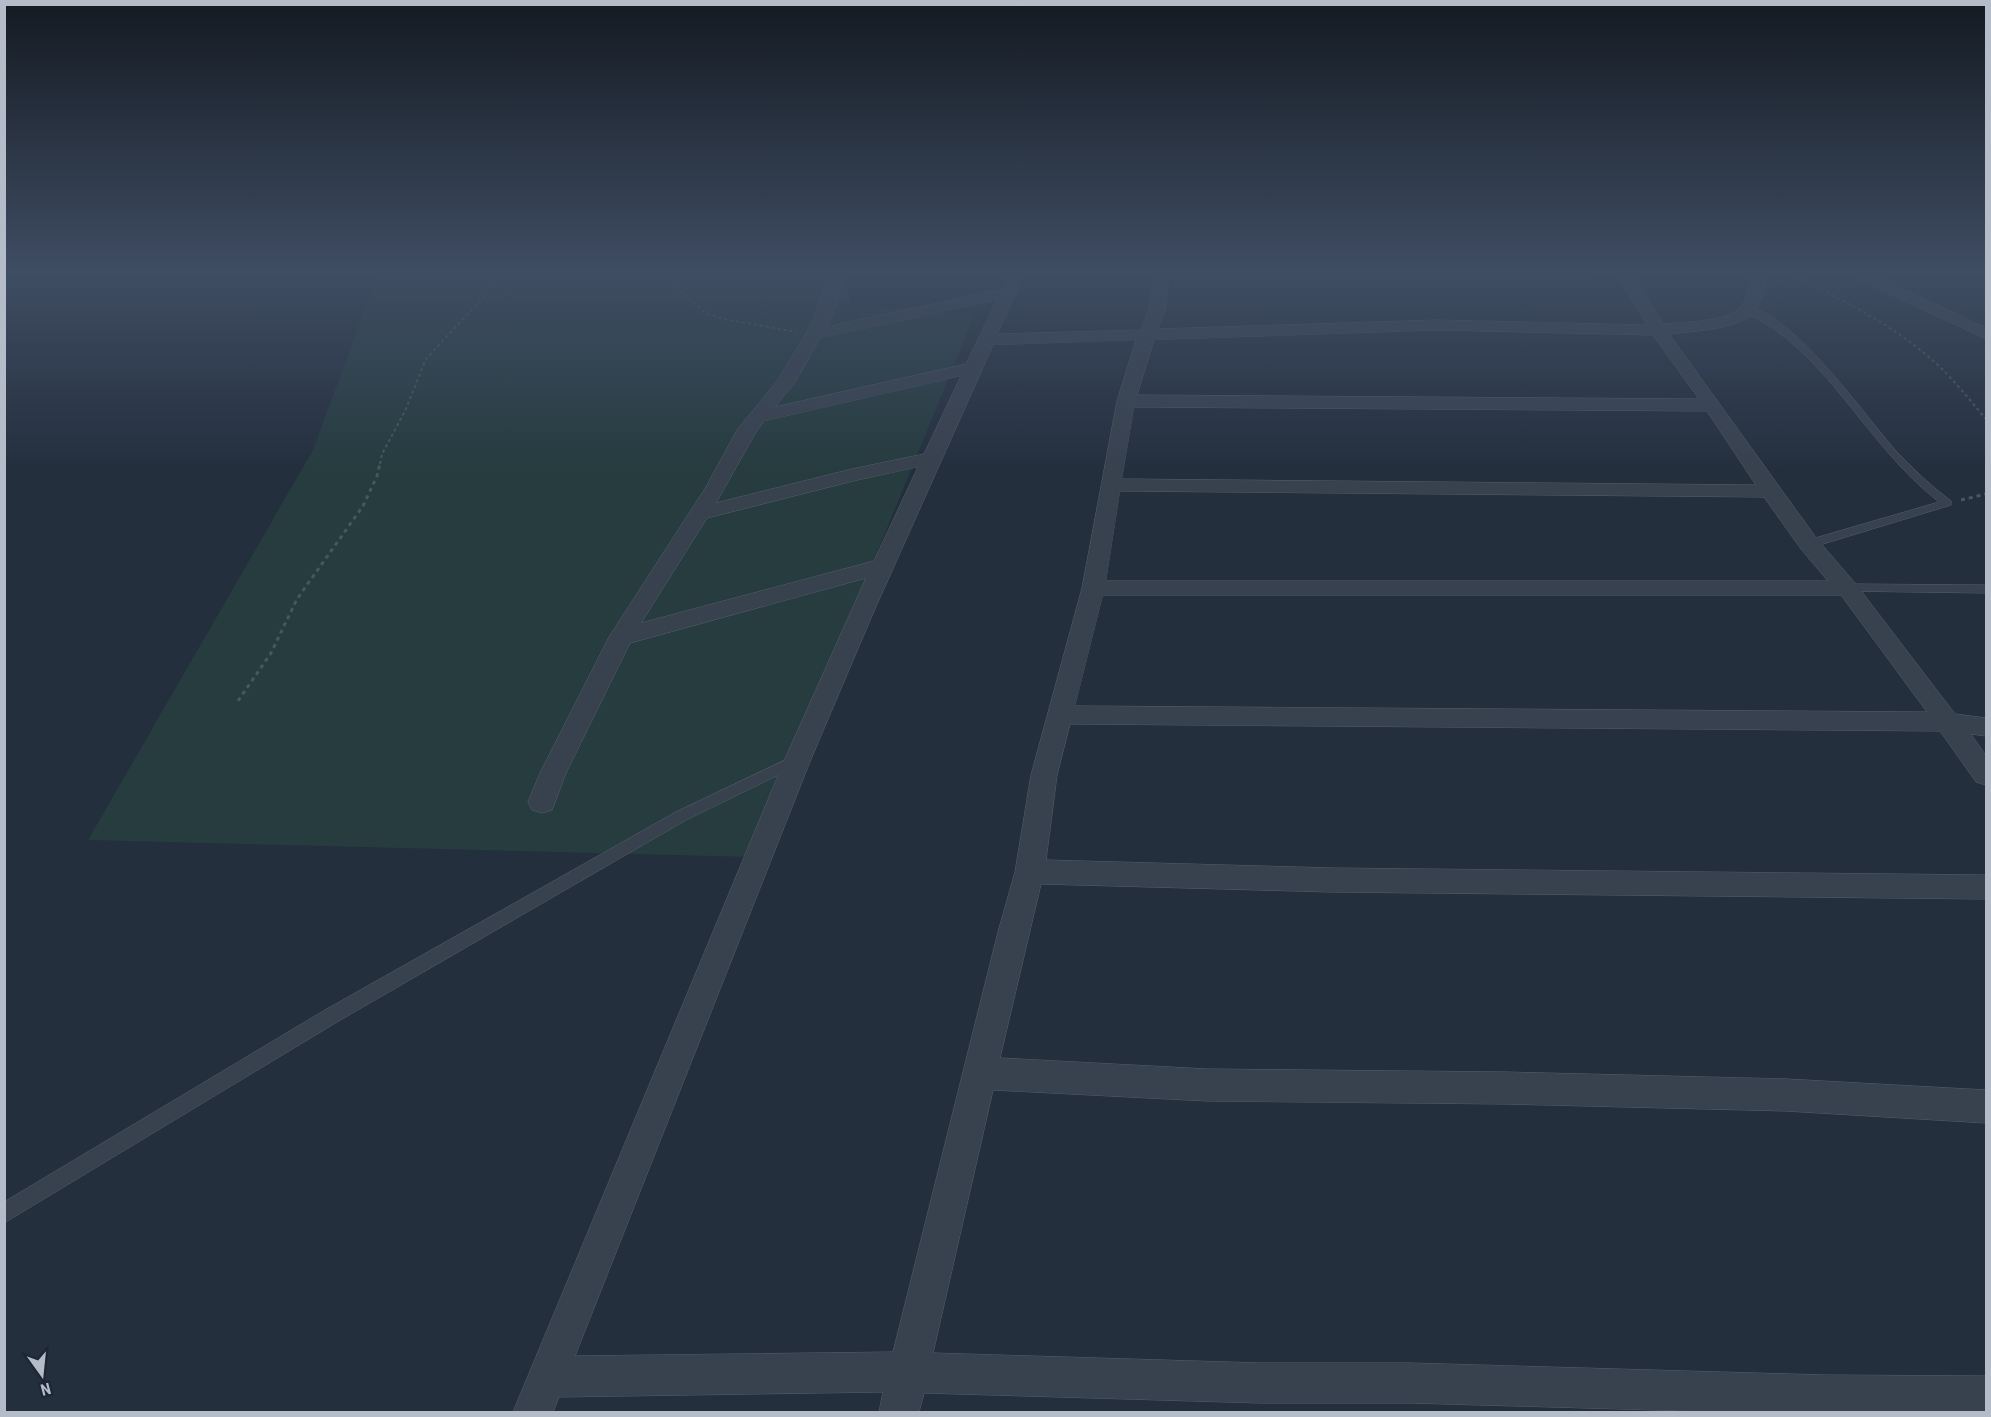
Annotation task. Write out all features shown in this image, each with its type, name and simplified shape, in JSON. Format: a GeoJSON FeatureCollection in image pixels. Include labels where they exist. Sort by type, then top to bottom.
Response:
{"type":"FeatureCollection","features":[{"type":"Feature","properties":{"kind":"street"},"geometry":{"type":"LineString","coordinates":[[542,802],[553,773],[621,637],[699,514],[747,430],[786,382],[811,337]]}},
{"type":"Feature","properties":{"kind":"street"},"geometry":{"type":"LineString","coordinates":[[988,337],[883,566],[798,759],[540,1395],[908,1372],[1260,1383],[1410,1383],[1835,1396],[1986,1396]]}},
{"type":"Feature","properties":{"kind":"street"},"geometry":{"type":"LineString","coordinates":[[987,340],[1102,337]]}},
{"type":"Feature","properties":{"kind":"street"},"geometry":{"type":"LineString","coordinates":[[899,1413],[1013,932],[1030,872],[1044,776],[1093,588],[1126,401],[1147,337]]}},
{"type":"Feature","properties":{"kind":"street"},"geometry":{"type":"LineString","coordinates":[[1663,337],[1809,544],[1847,588],[1986,775]]}},
{"type":"Feature","properties":{"kind":"street"},"geometry":{"type":"LineString","coordinates":[[758,417],[974,369]]}},
{"type":"Feature","properties":{"kind":"street"},"geometry":{"type":"LineString","coordinates":[[1126,401],[1713,405]]}},
{"type":"Feature","properties":{"kind":"street"},"geometry":{"type":"LineString","coordinates":[[699,514],[933,458]]}},
{"type":"Feature","properties":{"kind":"street"},"geometry":{"type":"LineString","coordinates":[[1113,485],[1770,491]]}},
{"type":"Feature","properties":{"kind":"street"},"geometry":{"type":"LineString","coordinates":[[621,637],[883,566]]}},
{"type":"Feature","properties":{"kind":"street"},"geometry":{"type":"LineString","coordinates":[[1093,588],[1847,588]]}},
{"type":"Feature","properties":{"kind":"street"},"geometry":{"type":"LineString","coordinates":[[1060,715],[1948,722],[1986,727]]}},
{"type":"Feature","properties":{"kind":"street"},"geometry":{"type":"LineString","coordinates":[[1030,872],[1331,880],[1986,887]]}},
{"type":"Feature","properties":{"kind":"street"},"geometry":{"type":"LineString","coordinates":[[981,1073],[1208,1085],[1505,1088],[1786,1095],[1986,1107]]}},
{"type":"Feature","properties":{"kind":"lane"},"geometry":{"type":"LineString","coordinates":[[1793,337],[1801,343],[1905,468],[1947,504]]}},
{"type":"Feature","properties":{"kind":"lane"},"geometry":{"type":"LineString","coordinates":[[1809,544],[1947,504]]}},
{"type":"Feature","properties":{"kind":"lane"},"geometry":{"type":"LineString","coordinates":[[1847,588],[1986,589]]}},
{"type":"Feature","properties":{"kind":"lane"},"geometry":{"type":"LineString","coordinates":[[4,1213],[331,1016],[681,816],[798,759]]}},
{"type":"Feature","properties":{"kind":"path"},"geometry":{"type":"LineString","coordinates":[[238,701],[271,653],[297,599],[363,506],[376,476],[382,454],[405,411],[423,364],[447,337]]}},
{"type":"Feature","properties":{"kind":"path"},"geometry":{"type":"LineString","coordinates":[[1904,337],[1944,370],[1986,419]]}},
{"type":"Feature","properties":{"kind":"path"},"geometry":{"type":"LineString","coordinates":[[1947,504],[1986,494]]}},
{"type":"Feature","properties":{"kind":"green space"},"geometry":{"type":"Polygon","coordinates":[[[355,337],[966,337],[752,857],[88,840],[313,450],[355,337]]]}}]}
